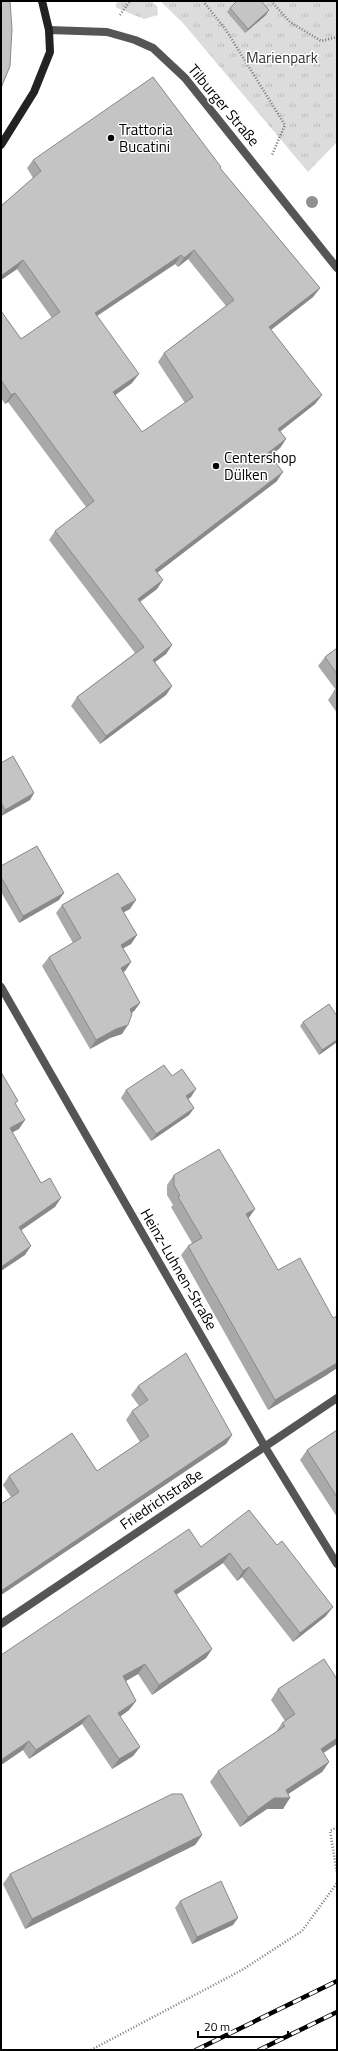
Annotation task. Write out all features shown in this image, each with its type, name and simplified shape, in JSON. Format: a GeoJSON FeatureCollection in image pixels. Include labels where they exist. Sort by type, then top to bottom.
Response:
{"type":"FeatureCollection","features":[{"type":"Feature","properties":{"kind":"main road"},"geometry":{"type":"LineString","coordinates":[[1,144],[34,92],[50,52],[48,30],[42,1]]}},
{"type":"Feature","properties":{"kind":"street","name":"Tilburger Straße"},"geometry":{"type":"LineString","coordinates":[[48,30],[108,32],[135,40],[153,48],[185,78],[337,268]]}},
{"type":"Feature","properties":{"kind":"street","name":"Heinz-Luhnen-Straße"},"geometry":{"type":"LineString","coordinates":[[1,987],[265,1446],[337,1564]]}},
{"type":"Feature","properties":{"kind":"street","name":"Friedrichstraße"},"geometry":{"type":"LineString","coordinates":[[1,1624],[337,1398]]}},
{"type":"Feature","properties":{"kind":"path"},"geometry":{"type":"LineString","coordinates":[[203,1],[226,30],[285,124],[263,175]]}},
{"type":"Feature","properties":{"kind":"path"},"geometry":{"type":"LineString","coordinates":[[271,1],[290,22],[321,41],[337,37]]}},
{"type":"Feature","properties":{"kind":"path"},"geometry":{"type":"LineString","coordinates":[[337,1827],[330,1831],[337,1873]]}},
{"type":"Feature","properties":{"kind":"path"},"geometry":{"type":"LineString","coordinates":[[91,2050],[242,1970],[302,1931],[337,1883]]}},
{"type":"Feature","properties":{"kind":"green space"},"geometry":{"type":"Polygon","coordinates":[[[119,1],[151,1],[157,6],[158,15],[144,19],[117,8],[115,5],[119,1]]]}},
{"type":"Feature","properties":{"kind":"green space","name":"Marienpark"},"geometry":{"type":"Polygon","coordinates":[[[160,1],[337,1],[337,142],[308,172],[183,23],[160,1]]]}},
{"type":"Feature","properties":{"kind":"building"},"geometry":{"type":"Polygon","coordinates":[[[1,1],[10,1],[12,29],[10,66],[1,88],[1,1]]]}},
{"type":"Feature","properties":{"kind":"building"},"geometry":{"type":"Polygon","coordinates":[[[237,1],[261,1],[269,10],[248,29],[230,8],[237,1]]]}},
{"type":"Feature","properties":{"kind":"building"},"geometry":{"type":"Polygon","coordinates":[[[153,77],[221,167],[220,168],[320,288],[269,327],[322,395],[278,429],[286,439],[268,453],[283,472],[155,570],[163,580],[138,599],[172,645],[153,660],[172,686],[106,736],[77,697],[144,647],[55,531],[94,501],[15,393],[11,395],[1,380],[1,311],[21,339],[60,312],[23,260],[1,276],[1,206],[41,171],[33,160],[153,77]],[[194,250],[184,258],[181,255],[95,313],[139,374],[113,392],[142,432],[193,397],[164,353],[234,300],[194,250]]]}},
{"type":"Feature","properties":{"kind":"building"},"geometry":{"type":"Polygon","coordinates":[[[337,648],[337,674],[325,657],[337,648]]]}},
{"type":"Feature","properties":{"kind":"building"},"geometry":{"type":"Polygon","coordinates":[[[13,756],[34,793],[5,810],[1,803],[1,763],[13,756]]]}},
{"type":"Feature","properties":{"kind":"building"},"geometry":{"type":"Polygon","coordinates":[[[37,846],[64,893],[23,916],[1,877],[1,866],[37,846]]]}},
{"type":"Feature","properties":{"kind":"building"},"geometry":{"type":"Polygon","coordinates":[[[118,873],[136,900],[121,908],[137,935],[121,945],[131,962],[121,968],[140,1003],[130,1009],[132,1014],[128,1025],[116,1029],[96,1040],[49,957],[81,938],[62,905],[118,873]]]}},
{"type":"Feature","properties":{"kind":"building"},"geometry":{"type":"Polygon","coordinates":[[[329,1004],[337,1016],[337,1040],[322,1050],[303,1022],[329,1004]]]}},
{"type":"Feature","properties":{"kind":"building"},"geometry":{"type":"Polygon","coordinates":[[[164,1065],[172,1076],[182,1069],[196,1089],[186,1096],[194,1108],[156,1134],[126,1090],[164,1065]]]}},
{"type":"Feature","properties":{"kind":"building"},"geometry":{"type":"Polygon","coordinates":[[[1,1072],[18,1101],[15,1103],[25,1120],[10,1128],[41,1183],[50,1178],[61,1198],[19,1227],[31,1246],[1,1267],[1,1072]]]}},
{"type":"Feature","properties":{"kind":"building"},"geometry":{"type":"Polygon","coordinates":[[[219,1149],[255,1209],[246,1214],[278,1270],[300,1258],[333,1318],[337,1316],[337,1363],[275,1400],[188,1246],[202,1238],[178,1197],[180,1196],[174,1185],[174,1175],[219,1149]]]}},
{"type":"Feature","properties":{"kind":"building"},"geometry":{"type":"Polygon","coordinates":[[[186,1353],[232,1435],[1,1591],[1,1504],[19,1492],[9,1476],[72,1433],[97,1471],[149,1436],[132,1411],[148,1400],[138,1386],[186,1353]]]}},
{"type":"Feature","properties":{"kind":"building"},"geometry":{"type":"Polygon","coordinates":[[[337,1430],[337,1497],[307,1450],[337,1430]]]}},
{"type":"Feature","properties":{"kind":"building"},"geometry":{"type":"Polygon","coordinates":[[[249,1510],[277,1545],[282,1541],[333,1607],[300,1633],[249,1567],[243,1571],[230,1553],[174,1591],[212,1649],[159,1685],[145,1664],[123,1676],[136,1701],[118,1713],[140,1747],[119,1759],[89,1715],[36,1750],[29,1741],[1,1760],[1,1655],[189,1529],[201,1547],[249,1510]]]}},
{"type":"Feature","properties":{"kind":"building"},"geometry":{"type":"Polygon","coordinates":[[[324,1659],[337,1679],[337,1738],[321,1749],[329,1762],[286,1790],[290,1798],[274,1798],[248,1817],[218,1771],[285,1726],[282,1723],[295,1714],[278,1689],[324,1659]]]}},
{"type":"Feature","properties":{"kind":"building"},"geometry":{"type":"Polygon","coordinates":[[[172,1794],[182,1794],[202,1835],[32,1919],[10,1874],[172,1794]]]}},
{"type":"Feature","properties":{"kind":"building"},"geometry":{"type":"Polygon","coordinates":[[[221,1881],[238,1918],[197,1937],[180,1901],[221,1881]]]}},
{"type":"Feature","properties":{"kind":"railway"},"geometry":{"type":"LineString","coordinates":[[196,2050],[337,1981]]}},
{"type":"Feature","properties":{"kind":"railway"},"geometry":{"type":"LineString","coordinates":[[259,2050],[337,2012]]}},
{"type":"Feature","properties":{"kind":"place","name":"Trattoria Bucatini"},"geometry":{"type":"Point","coordinates":[111,138]}},
{"type":"Feature","properties":{"kind":"place","name":"Centershop Dülken"},"geometry":{"type":"Point","coordinates":[216,466]}}]}
